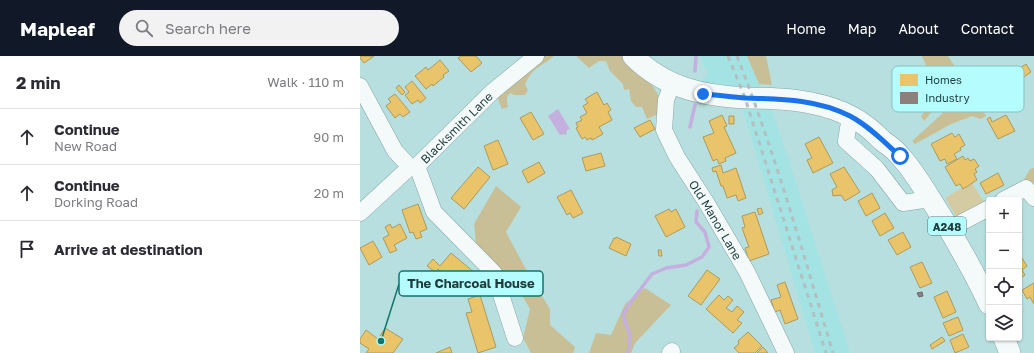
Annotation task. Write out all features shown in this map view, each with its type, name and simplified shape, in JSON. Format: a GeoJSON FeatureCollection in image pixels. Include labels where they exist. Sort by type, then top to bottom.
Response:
{"type":"FeatureCollection","features":[{"type":"Feature","properties":{"kind":"main road","name":"A248"},"geometry":{"type":"LineString","coordinates":[[633,56],[649,70],[672,84],[703,94],[792,100],[824,106],[850,116],[866,126],[900,156],[913,172],[949,229],[986,297]]}},
{"type":"Feature","properties":{"kind":"main road"},"geometry":{"type":"LineString","coordinates":[[1005,341],[1010,353]]}},
{"type":"Feature","properties":{"kind":"street","name":"Blacksmith Lane"},"geometry":{"type":"LineString","coordinates":[[360,213],[414,166],[492,92],[536,56]]}},
{"type":"Feature","properties":{"kind":"street","name":"Old Manor Lane"},"geometry":{"type":"LineString","coordinates":[[672,84],[666,100],[664,130],[677,156],[747,272],[786,353]]}},
{"type":"Feature","properties":{"kind":"street"},"geometry":{"type":"LineString","coordinates":[[360,86],[395,151],[414,166],[434,212],[494,273],[515,338]]}},
{"type":"Feature","properties":{"kind":"street"},"geometry":{"type":"LineString","coordinates":[[1009,197],[1026,188],[1034,198]]}},
{"type":"Feature","properties":{"kind":"street"},"geometry":{"type":"LineString","coordinates":[[949,229],[986,210]]}},
{"type":"Feature","properties":{"kind":"shaded area"},"geometry":{"type":"Polygon","coordinates":[[[533,56],[554,56],[531,74],[525,85],[528,90],[525,95],[509,94],[507,97],[508,107],[502,109],[496,94],[533,56]]]}},
{"type":"Feature","properties":{"kind":"shaded area"},"geometry":{"type":"Polygon","coordinates":[[[576,56],[627,56],[651,83],[667,110],[647,119],[642,107],[636,107],[631,101],[629,89],[624,90],[623,84],[610,71],[606,61],[599,61],[589,68],[576,56]]]}},
{"type":"Feature","properties":{"kind":"shaded area"},"geometry":{"type":"Polygon","coordinates":[[[700,56],[747,56],[772,111],[850,353],[815,353],[739,97],[732,86],[700,85],[708,74],[700,56]]]}},
{"type":"Feature","properties":{"kind":"shaded area"},"geometry":{"type":"Polygon","coordinates":[[[747,56],[766,56],[772,85],[759,84],[747,56]]]}},
{"type":"Feature","properties":{"kind":"shaded area"},"geometry":{"type":"Polygon","coordinates":[[[922,56],[948,56],[954,66],[926,66],[922,56]]]}},
{"type":"Feature","properties":{"kind":"shaded area"},"geometry":{"type":"Polygon","coordinates":[[[558,109],[570,129],[567,130],[566,135],[560,135],[548,116],[558,109]]]}},
{"type":"Feature","properties":{"kind":"shaded area"},"geometry":{"type":"Polygon","coordinates":[[[924,112],[932,112],[924,121],[921,116],[924,112]]]}},
{"type":"Feature","properties":{"kind":"shaded area"},"geometry":{"type":"Polygon","coordinates":[[[942,112],[984,112],[986,116],[981,119],[972,116],[951,124],[915,144],[912,141],[943,113],[942,112]]]}},
{"type":"Feature","properties":{"kind":"shaded area"},"geometry":{"type":"Polygon","coordinates":[[[1034,168],[1034,189],[1019,188],[1030,169],[1034,168]]]}},
{"type":"Feature","properties":{"kind":"shaded area"},"geometry":{"type":"Polygon","coordinates":[[[971,182],[985,203],[958,219],[945,198],[971,182]]]}},
{"type":"Feature","properties":{"kind":"shaded area"},"geometry":{"type":"Polygon","coordinates":[[[496,186],[521,207],[506,232],[530,277],[550,309],[550,325],[575,347],[573,353],[531,353],[523,338],[530,309],[515,283],[476,244],[474,224],[496,186]]]}},
{"type":"Feature","properties":{"kind":"shaded area"},"geometry":{"type":"Polygon","coordinates":[[[645,288],[671,305],[635,343],[631,353],[589,353],[596,333],[611,335],[625,304],[645,288]]]}},
{"type":"Feature","properties":{"kind":"building: Homes"},"geometry":{"type":"Polygon","coordinates":[[[360,56],[374,56],[364,63],[360,56]]]}},
{"type":"Feature","properties":{"kind":"building: Homes"},"geometry":{"type":"Polygon","coordinates":[[[461,56],[476,56],[482,63],[471,72],[458,58],[461,56]]]}},
{"type":"Feature","properties":{"kind":"building: Homes"},"geometry":{"type":"Polygon","coordinates":[[[440,60],[449,71],[433,86],[432,84],[426,89],[415,76],[426,67],[428,70],[440,60]]]}},
{"type":"Feature","properties":{"kind":"building: Homes"},"geometry":{"type":"Polygon","coordinates":[[[1026,64],[1031,72],[1024,77],[1024,66],[1026,64]]]}},
{"type":"Feature","properties":{"kind":"building: Homes"},"geometry":{"type":"Polygon","coordinates":[[[412,81],[426,98],[420,103],[418,100],[412,104],[405,95],[409,92],[405,87],[412,81]]]}},
{"type":"Feature","properties":{"kind":"building: Homes"},"geometry":{"type":"Polygon","coordinates":[[[399,85],[405,92],[402,95],[396,88],[399,85]]]}},
{"type":"Feature","properties":{"kind":"building: Homes"},"geometry":{"type":"Polygon","coordinates":[[[597,92],[604,105],[607,103],[611,110],[608,112],[612,120],[599,127],[603,134],[592,140],[591,138],[587,140],[585,137],[582,139],[576,128],[578,127],[576,123],[582,120],[580,117],[587,113],[583,106],[588,103],[585,99],[597,92]]]}},
{"type":"Feature","properties":{"kind":"building: Homes"},"geometry":{"type":"Polygon","coordinates":[[[395,94],[410,112],[403,117],[400,114],[395,118],[386,106],[391,102],[388,99],[395,94]]]}},
{"type":"Feature","properties":{"kind":"building: Homes"},"geometry":{"type":"Polygon","coordinates":[[[531,112],[544,134],[533,140],[520,118],[531,112]]]}},
{"type":"Feature","properties":{"kind":"building: Homes"},"geometry":{"type":"Polygon","coordinates":[[[722,115],[727,126],[724,127],[736,153],[725,158],[726,161],[719,164],[717,159],[713,161],[703,137],[714,133],[709,121],[722,115]]]}},
{"type":"Feature","properties":{"kind":"building: Homes"},"geometry":{"type":"Polygon","coordinates":[[[1006,115],[1015,131],[998,139],[987,119],[990,117],[992,122],[1006,115]]]}},
{"type":"Feature","properties":{"kind":"building: Homes"},"geometry":{"type":"Polygon","coordinates":[[[729,116],[734,116],[734,124],[729,124],[729,116]]]}},
{"type":"Feature","properties":{"kind":"building: Homes"},"geometry":{"type":"Polygon","coordinates":[[[650,120],[655,129],[640,137],[634,128],[650,120]]]}},
{"type":"Feature","properties":{"kind":"building: Homes"},"geometry":{"type":"Polygon","coordinates":[[[952,133],[955,137],[959,134],[965,145],[960,148],[961,150],[954,154],[957,159],[947,164],[945,159],[940,161],[931,144],[952,133]]]}},
{"type":"Feature","properties":{"kind":"building: Homes"},"geometry":{"type":"Polygon","coordinates":[[[819,137],[833,163],[813,173],[807,160],[812,158],[805,144],[819,137]]]}},
{"type":"Feature","properties":{"kind":"building: Homes"},"geometry":{"type":"Polygon","coordinates":[[[498,140],[508,164],[493,170],[484,146],[498,140]]]}},
{"type":"Feature","properties":{"kind":"building: Homes"},"geometry":{"type":"Polygon","coordinates":[[[601,153],[605,166],[586,171],[582,158],[601,153]]]}},
{"type":"Feature","properties":{"kind":"building: Homes"},"geometry":{"type":"Polygon","coordinates":[[[963,156],[965,160],[968,158],[970,161],[974,159],[979,166],[975,169],[977,172],[974,174],[977,180],[963,189],[960,184],[956,186],[945,167],[963,156]]]}},
{"type":"Feature","properties":{"kind":"building: Homes"},"geometry":{"type":"Polygon","coordinates":[[[539,162],[545,173],[528,183],[522,171],[539,162]]]}},
{"type":"Feature","properties":{"kind":"building: Homes"},"geometry":{"type":"Polygon","coordinates":[[[721,165],[723,173],[736,168],[746,198],[738,201],[736,195],[727,198],[716,171],[713,172],[712,168],[721,165]]]}},
{"type":"Feature","properties":{"kind":"building: Homes"},"geometry":{"type":"Polygon","coordinates":[[[478,167],[490,177],[464,209],[451,198],[478,167]]]}},
{"type":"Feature","properties":{"kind":"building: Homes"},"geometry":{"type":"Polygon","coordinates":[[[844,167],[860,192],[845,201],[841,195],[833,196],[832,190],[837,187],[830,174],[844,167]]]}},
{"type":"Feature","properties":{"kind":"building: Homes"},"geometry":{"type":"Polygon","coordinates":[[[998,173],[1004,185],[986,194],[980,183],[998,173]]]}},
{"type":"Feature","properties":{"kind":"building: Homes"},"geometry":{"type":"Polygon","coordinates":[[[571,190],[583,213],[573,218],[570,213],[567,215],[557,197],[571,190]]]}},
{"type":"Feature","properties":{"kind":"building: Homes"},"geometry":{"type":"Polygon","coordinates":[[[872,193],[880,208],[866,216],[858,201],[872,193]]]}},
{"type":"Feature","properties":{"kind":"building: Homes"},"geometry":{"type":"Polygon","coordinates":[[[418,204],[427,229],[420,232],[422,237],[416,239],[413,232],[410,233],[402,210],[418,204]]]}},
{"type":"Feature","properties":{"kind":"building: Homes"},"geometry":{"type":"Polygon","coordinates":[[[761,208],[763,213],[759,215],[757,209],[761,208]]]}},
{"type":"Feature","properties":{"kind":"building: Homes"},"geometry":{"type":"Polygon","coordinates":[[[669,209],[671,212],[676,209],[685,227],[666,237],[655,216],[669,209]]]}},
{"type":"Feature","properties":{"kind":"building: Homes"},"geometry":{"type":"Polygon","coordinates":[[[755,212],[769,254],[749,261],[745,248],[749,247],[742,228],[745,227],[742,216],[755,212]]]}},
{"type":"Feature","properties":{"kind":"building: Homes"},"geometry":{"type":"Polygon","coordinates":[[[885,213],[894,228],[880,236],[872,221],[885,213]]]}},
{"type":"Feature","properties":{"kind":"building: Homes"},"geometry":{"type":"Polygon","coordinates":[[[390,224],[392,228],[400,224],[407,238],[394,245],[397,250],[390,253],[383,238],[389,235],[385,227],[390,224]]]}},
{"type":"Feature","properties":{"kind":"building: Homes"},"geometry":{"type":"Polygon","coordinates":[[[903,232],[911,247],[897,255],[888,240],[903,232]]]}},
{"type":"Feature","properties":{"kind":"building: Homes"},"geometry":{"type":"Polygon","coordinates":[[[616,237],[631,244],[626,256],[609,248],[616,237]]]}},
{"type":"Feature","properties":{"kind":"building: Homes"},"geometry":{"type":"Polygon","coordinates":[[[373,241],[382,257],[369,265],[360,248],[373,241]]]}},
{"type":"Feature","properties":{"kind":"building: Homes"},"geometry":{"type":"Polygon","coordinates":[[[658,250],[661,250],[662,256],[659,256],[658,250]]]}},
{"type":"Feature","properties":{"kind":"building: Homes"},"geometry":{"type":"Polygon","coordinates":[[[451,253],[475,273],[468,281],[473,285],[466,293],[438,269],[435,272],[427,266],[433,259],[440,266],[451,253]]]}},
{"type":"Feature","properties":{"kind":"building: Homes"},"geometry":{"type":"Polygon","coordinates":[[[1022,258],[1027,266],[1022,270],[1022,258]]]}},
{"type":"Feature","properties":{"kind":"building: Homes"},"geometry":{"type":"Polygon","coordinates":[[[922,262],[932,283],[920,288],[910,267],[922,262]]]}},
{"type":"Feature","properties":{"kind":"building: Homes"},"geometry":{"type":"Polygon","coordinates":[[[707,270],[720,279],[701,305],[688,296],[707,270]]]}},
{"type":"Feature","properties":{"kind":"building: Homes"},"geometry":{"type":"Polygon","coordinates":[[[1022,270],[1025,275],[1022,277],[1022,270]]]}},
{"type":"Feature","properties":{"kind":"building: Homes"},"geometry":{"type":"Polygon","coordinates":[[[785,282],[798,319],[785,324],[780,310],[775,312],[771,300],[781,297],[777,285],[785,282]]]}},
{"type":"Feature","properties":{"kind":"building: Homes"},"geometry":{"type":"Polygon","coordinates":[[[1034,283],[1034,304],[1030,297],[1027,299],[1022,290],[1034,283]]]}},
{"type":"Feature","properties":{"kind":"building: Homes"},"geometry":{"type":"Polygon","coordinates":[[[947,291],[956,312],[943,318],[934,297],[947,291]]]}},
{"type":"Feature","properties":{"kind":"building: Homes"},"geometry":{"type":"Polygon","coordinates":[[[480,295],[496,347],[478,353],[466,313],[472,312],[468,299],[480,295]]]}},
{"type":"Feature","properties":{"kind":"building: Homes"},"geometry":{"type":"Polygon","coordinates":[[[719,295],[724,300],[728,296],[733,300],[726,308],[732,312],[737,306],[744,312],[737,320],[742,323],[733,333],[706,309],[719,295]]]}},
{"type":"Feature","properties":{"kind":"building: Homes"},"geometry":{"type":"Polygon","coordinates":[[[958,317],[963,330],[949,336],[943,323],[958,317]]]}},
{"type":"Feature","properties":{"kind":"building: Homes"},"geometry":{"type":"Polygon","coordinates":[[[385,328],[403,339],[393,353],[366,353],[369,349],[360,343],[360,339],[366,330],[378,339],[385,328]]]}},
{"type":"Feature","properties":{"kind":"building: Homes"},"geometry":{"type":"Polygon","coordinates":[[[748,332],[762,346],[755,353],[739,353],[734,348],[739,344],[738,341],[748,332]]]}},
{"type":"Feature","properties":{"kind":"building: Homes"},"geometry":{"type":"Polygon","coordinates":[[[963,334],[969,347],[955,353],[950,340],[963,334]]]}},
{"type":"Feature","properties":{"kind":"building: Homes"},"geometry":{"type":"Polygon","coordinates":[[[942,337],[945,341],[932,349],[930,345],[942,337]]]}},
{"type":"Feature","properties":{"kind":"building: Homes"},"geometry":{"type":"Polygon","coordinates":[[[450,347],[452,353],[436,353],[450,347]]]}},
{"type":"Feature","properties":{"kind":"building: Homes"},"geometry":{"type":"Polygon","coordinates":[[[763,347],[768,353],[757,353],[763,347]]]}},
{"type":"Feature","properties":{"kind":"building: Industry"},"geometry":{"type":"Polygon","coordinates":[[[922,292],[923,296],[919,297],[917,293],[922,292]]]}},
{"type":"Feature","properties":{"kind":"waterway"},"geometry":{"type":"LineString","coordinates":[[695,71],[696,56]]}},
{"type":"Feature","properties":{"kind":"waterway"},"geometry":{"type":"LineString","coordinates":[[690,127],[695,105]]}},
{"type":"Feature","properties":{"kind":"waterway"},"geometry":{"type":"LineString","coordinates":[[628,353],[630,336],[623,315],[627,307],[652,274],[666,268],[686,265],[702,257],[709,247],[705,232],[696,222],[697,211]]}},
{"type":"Feature","properties":{"kind":"railway"},"geometry":{"type":"LineString","coordinates":[[728,56],[745,98],[826,353]]}},
{"type":"Feature","properties":{"kind":"railway"},"geometry":{"type":"LineString","coordinates":[[737,56],[776,166],[833,353]]}},
{"type":"Feature","properties":{"kind":"place","name":"The Charcoal House"},"geometry":{"type":"Point","coordinates":[381,341]}},
{"type":"Feature","properties":{"kind":"route"},"geometry":{"type":"LineString","coordinates":[[703,94],[792,100],[824,106],[850,116],[866,126],[900,156]]}}]}
